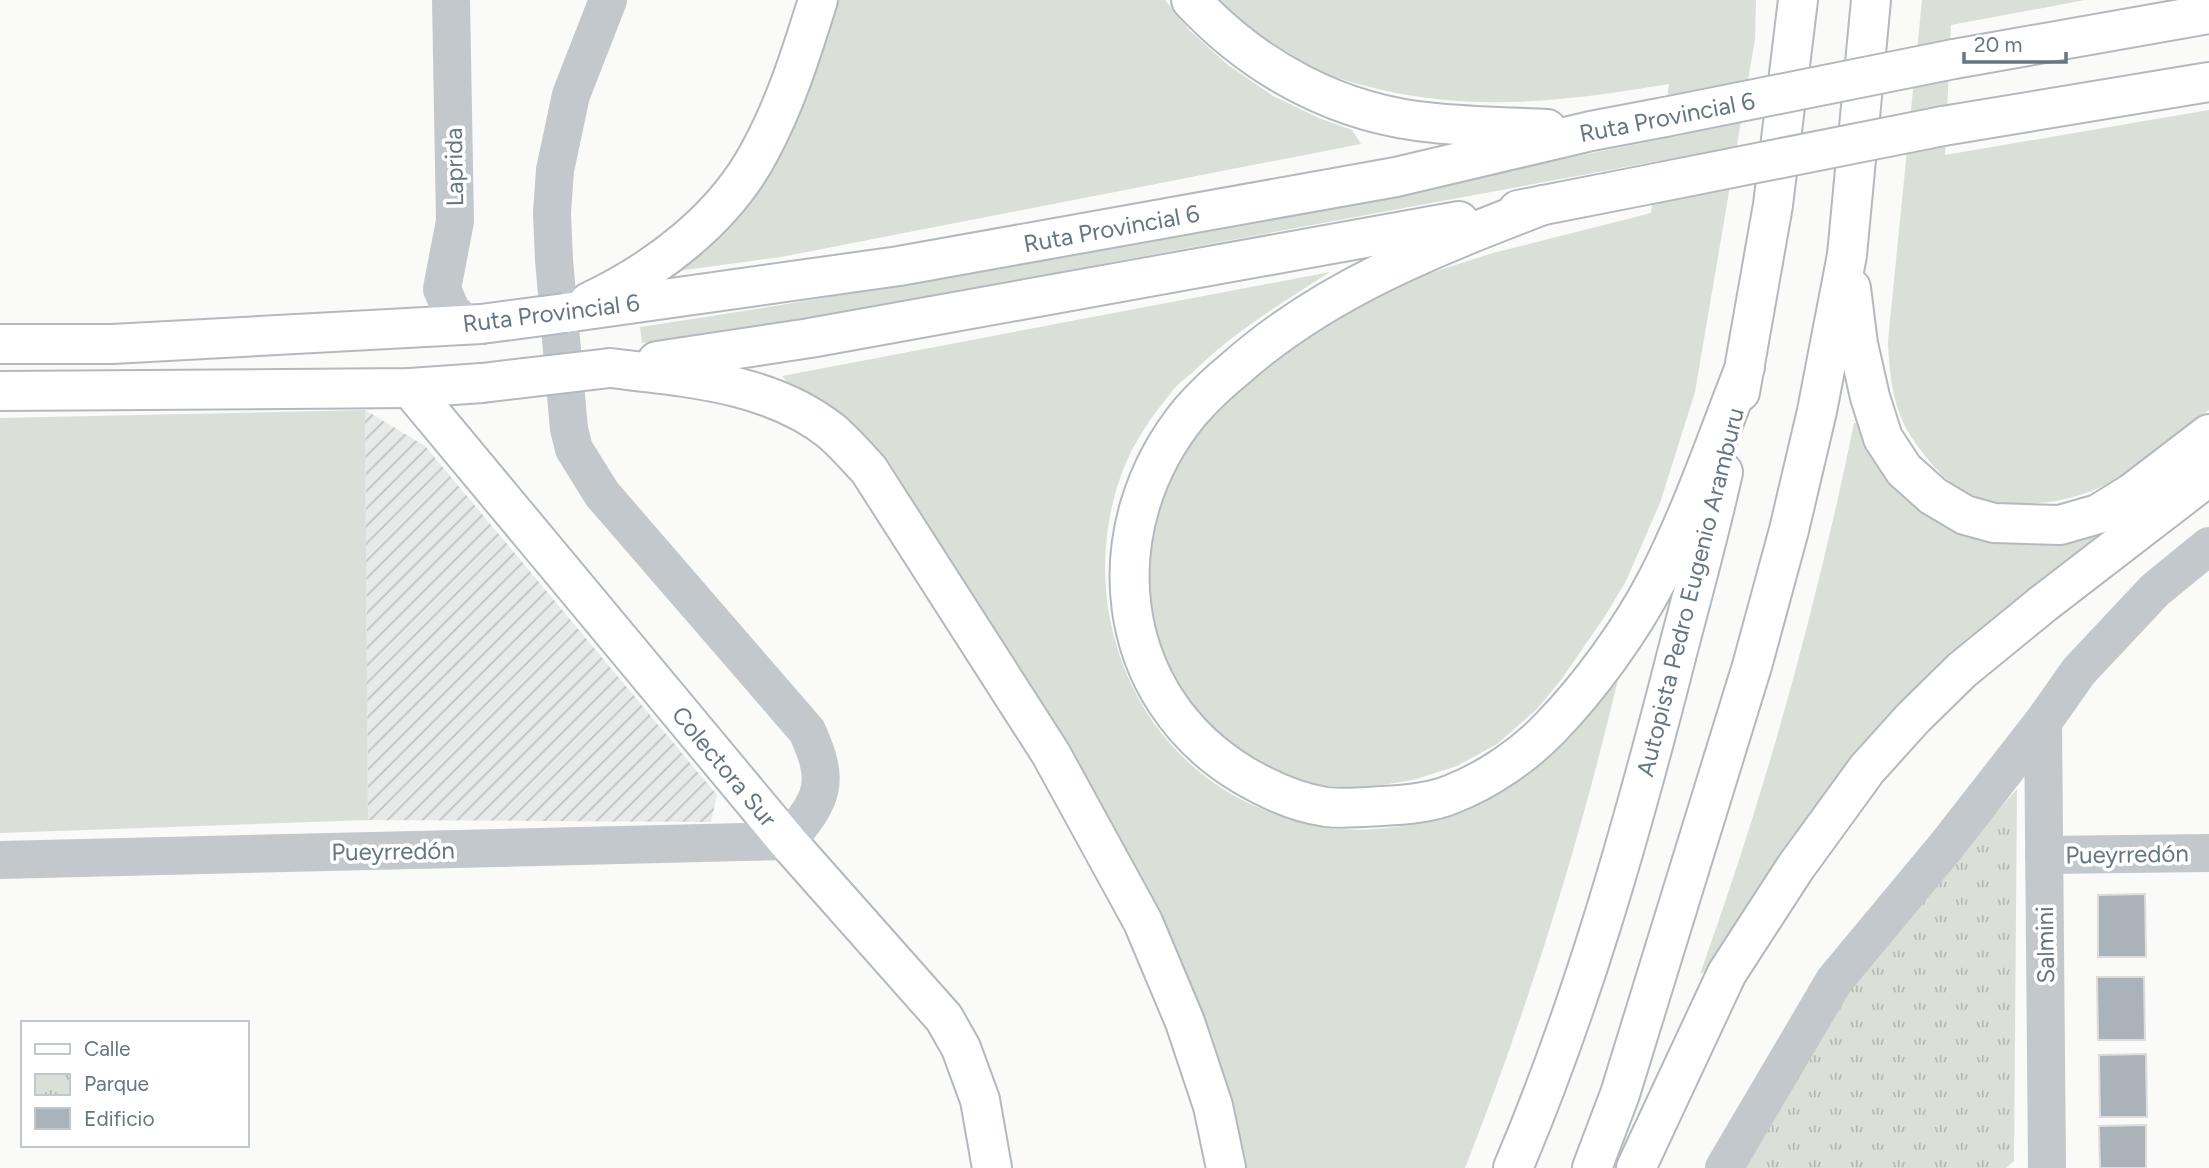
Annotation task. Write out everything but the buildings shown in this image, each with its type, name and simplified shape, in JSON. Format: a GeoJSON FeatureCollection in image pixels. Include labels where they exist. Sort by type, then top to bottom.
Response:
{"type":"FeatureCollection","features":[{"type":"Feature","properties":{"kind":"main road","name":"Ruta Provincial 6"},"geometry":{"type":"LineString","coordinates":[[635,290],[668,253],[704,224],[734,191],[759,153],[780,111],[818,0]]}},
{"type":"Feature","properties":{"kind":"main road"},"geometry":{"type":"LineString","coordinates":[[1191,0],[1214,25],[1258,60],[1308,90],[1369,111],[1432,123],[1591,131]]}},
{"type":"Feature","properties":{"kind":"main road"},"geometry":{"type":"LineString","coordinates":[[1592,1168],[1620,1094],[1752,666],[1789,530],[1817,411],[1847,255],[1871,0]]}},
{"type":"Feature","properties":{"kind":"main road","name":"Autopista Pedro Eugenio Aramburu"},"geometry":{"type":"LineString","coordinates":[[1513,1168],[1562,1040],[1616,875],[1707,545],[1745,367],[1773,205],[1797,2]]}},
{"type":"Feature","properties":{"kind":"main road"},"geometry":{"type":"LineString","coordinates":[[2154,23],[2209,6]]}},
{"type":"Feature","properties":{"kind":"main road","name":"Ruta Provincial 6"},"geometry":{"type":"LineString","coordinates":[[0,344],[112,344],[473,324],[565,313],[599,297],[635,290],[899,266],[1396,177],[1591,131],[1954,59],[2209,13]]}},
{"type":"Feature","properties":{"kind":"main road"},"geometry":{"type":"LineString","coordinates":[[0,391],[410,388],[634,368],[1543,205],[1943,126],[2209,82]]}},
{"type":"Feature","properties":{"kind":"main road"},"geometry":{"type":"LineString","coordinates":[[1543,205],[1437,246],[1373,276],[1317,307],[1266,341],[1228,374],[1192,410],[1166,445],[1149,479],[1134,521],[1129,562],[1131,604],[1139,644],[1154,682],[1180,720],[1224,763],[1259,784],[1294,799],[1326,807],[1362,807],[1393,806],[1449,796],[1483,780],[1515,758],[1550,729],[1591,679],[1627,630],[1657,581],[1745,367]]}},
{"type":"Feature","properties":{"kind":"main road"},"geometry":{"type":"LineString","coordinates":[[1847,255],[1858,344],[1883,438],[1904,470],[1933,496],[1965,515],[1994,523],[2060,525],[2098,513],[2133,493],[2209,434]]}},
{"type":"Feature","properties":{"kind":"main road"},"geometry":{"type":"LineString","coordinates":[[634,368],[728,385],[784,404],[832,432],[869,471],[1051,754],[1143,922],[1185,1022],[1209,1094],[1226,1168]]}},
{"type":"Feature","properties":{"kind":"main road","name":"Colectora Sur"},"geometry":{"type":"LineString","coordinates":[[410,388],[787,841],[944,1018],[961,1048],[980,1100],[992,1168]]}},
{"type":"Feature","properties":{"kind":"main road"},"geometry":{"type":"LineString","coordinates":[[1636,1168],[1727,973],[1795,868],[1867,769],[1913,718],[1962,670],[2043,603],[2209,476]]}},
{"type":"Feature","properties":{"kind":"street","name":"Laprida"},"geometry":{"type":"LineString","coordinates":[[451,0],[455,222],[442,289],[451,310],[473,324]]}},
{"type":"Feature","properties":{"kind":"street"},"geometry":{"type":"LineString","coordinates":[[608,0],[571,95],[555,170],[552,213],[554,260],[569,429],[574,449],[602,494],[807,731],[817,753],[821,785],[816,803],[787,841]]}},
{"type":"Feature","properties":{"kind":"street"},"geometry":{"type":"LineString","coordinates":[[1724,1168],[1834,981],[1947,845],[2043,722],[2078,671],[2145,600],[2209,546]]}},
{"type":"Feature","properties":{"kind":"street","name":"Salmini"},"geometry":{"type":"LineString","coordinates":[[2043,722],[2047,1168]]}},
{"type":"Feature","properties":{"kind":"street","name":"Pueyrredón"},"geometry":{"type":"LineString","coordinates":[[0,860],[787,841]]}},
{"type":"Feature","properties":{"kind":"street","name":"Pueyrredón"},"geometry":{"type":"LineString","coordinates":[[2045,855],[2209,853]]}},
{"type":"Feature","properties":{"kind":"shaded area"},"geometry":{"type":"Polygon","coordinates":[[[365,410],[425,446],[717,795],[711,822],[368,820],[365,410]]]}},
{"type":"Feature","properties":{"kind":"green space"},"geometry":{"type":"Polygon","coordinates":[[[833,0],[1165,0],[1190,31],[1228,65],[1273,96],[1352,130],[1361,144],[781,257],[670,272],[833,0]]]}},
{"type":"Feature","properties":{"kind":"green space"},"geometry":{"type":"Polygon","coordinates":[[[1220,0],[1756,0],[1755,39],[1695,392],[1660,503],[1626,581],[1561,680],[1537,709],[1497,744],[1457,766],[1413,780],[1364,788],[1320,786],[1286,775],[1246,755],[1214,730],[1184,696],[1163,659],[1149,616],[1144,575],[1158,491],[1215,405],[1308,332],[1414,278],[1493,253],[1651,213],[1658,161],[805,319],[642,343],[640,327],[1024,263],[1662,139],[1669,84],[1590,96],[1514,102],[1437,99],[1398,93],[1348,81],[1299,63],[1264,40],[1220,0]]]}},
{"type":"Feature","properties":{"kind":"green space"},"geometry":{"type":"Polygon","coordinates":[[[1922,0],[2085,0],[1951,25],[1945,155],[2209,110],[2209,410],[2135,468],[2109,483],[2077,496],[2021,504],[1985,500],[1969,494],[1945,478],[1925,456],[1905,426],[1897,406],[1891,378],[1888,341],[1922,0]]]}},
{"type":"Feature","properties":{"kind":"green space"},"geometry":{"type":"Polygon","coordinates":[[[1330,272],[1226,343],[1175,388],[1156,411],[1123,470],[1109,519],[1105,569],[1110,618],[1123,665],[1145,709],[1174,748],[1211,781],[1255,806],[1286,818],[1351,830],[1409,825],[1448,817],[1471,807],[1492,793],[1620,671],[1588,798],[1532,984],[1465,1168],[1239,1168],[1209,1055],[844,417],[817,397],[788,383],[782,376],[1330,272]]]}},
{"type":"Feature","properties":{"kind":"green space"},"geometry":{"type":"Polygon","coordinates":[[[365,410],[368,820],[0,833],[0,418],[365,410]]]}},
{"type":"Feature","properties":{"kind":"green space"},"geometry":{"type":"Polygon","coordinates":[[[1854,423],[1864,423],[1911,500],[2131,511],[2035,589],[1718,964],[1700,974],[1746,838],[1787,701],[1823,562],[1854,423]]]}},
{"type":"Feature","properties":{"kind":"green space"},"geometry":{"type":"Polygon","coordinates":[[[2017,789],[2014,1161],[2006,1168],[1736,1168],[1842,987],[2017,789]]]}}]}
